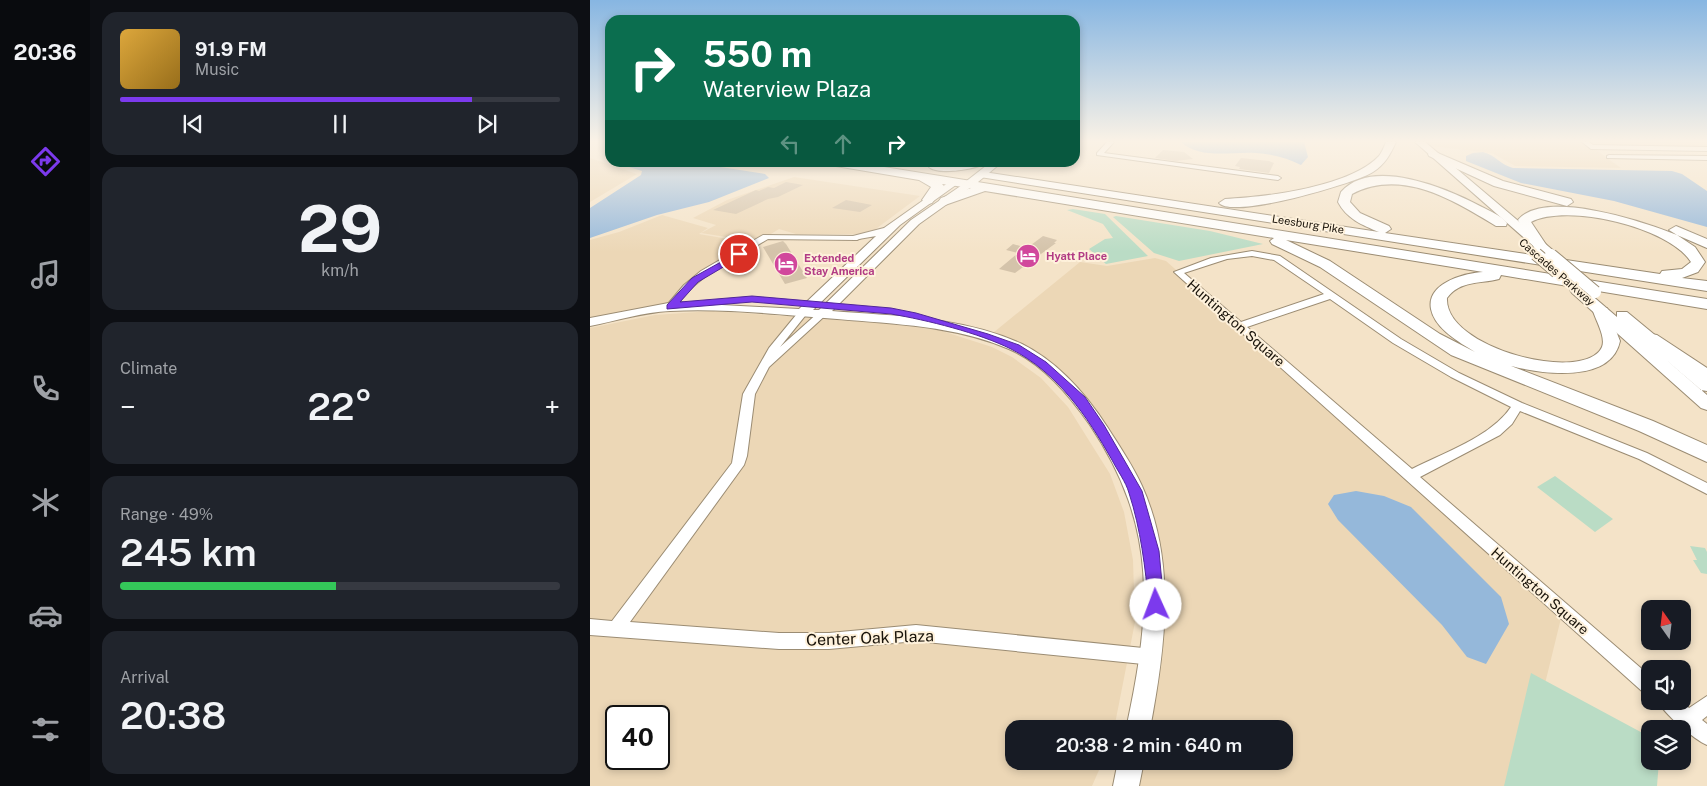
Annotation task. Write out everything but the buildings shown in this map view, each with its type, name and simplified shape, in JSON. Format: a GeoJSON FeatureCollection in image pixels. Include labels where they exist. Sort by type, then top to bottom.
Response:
{"type":"FeatureCollection","features":[{"type":"Feature","properties":{"kind":"highway"},"geometry":{"type":"LineString","coordinates":[[923,179],[938,186],[928,200]]}},
{"type":"Feature","properties":{"kind":"highway"},"geometry":{"type":"LineString","coordinates":[[931,179],[954,182]]}},
{"type":"Feature","properties":{"kind":"highway","name":"Leesburg Pike"},"geometry":{"type":"LineString","coordinates":[[954,182],[969,179],[1003,190],[1680,299],[1707,305]]}},
{"type":"Feature","properties":{"kind":"highway"},"geometry":{"type":"LineString","coordinates":[[1026,179],[1050,184]]}},
{"type":"Feature","properties":{"kind":"highway","name":"Leesburg Pike"},"geometry":{"type":"LineString","coordinates":[[1030,179],[1050,184],[1113,194],[1707,286]]}},
{"type":"Feature","properties":{"kind":"highway"},"geometry":{"type":"LineString","coordinates":[[1113,194],[1203,203],[1249,203],[1280,199],[1318,190],[1345,179]]}},
{"type":"Feature","properties":{"kind":"highway"},"geometry":{"type":"LineString","coordinates":[[1485,179],[1517,191],[1635,216],[1707,244]]}},
{"type":"Feature","properties":{"kind":"highway"},"geometry":{"type":"LineString","coordinates":[[1463,248],[1410,237],[1373,225],[1349,211],[1344,202],[1344,196],[1355,186],[1373,181],[1418,184],[1452,195],[1501,223]]}},
{"type":"Feature","properties":{"kind":"highway"},"geometry":{"type":"LineString","coordinates":[[945,201],[969,191],[1003,190]]}},
{"type":"Feature","properties":{"kind":"highway"},"geometry":{"type":"LineString","coordinates":[[1538,250],[1526,228],[1524,220],[1538,211],[1569,210],[1604,216],[1660,233],[1690,249],[1698,262],[1690,271],[1670,274],[1596,269]]}},
{"type":"Feature","properties":{"kind":"highway"},"geometry":{"type":"LineString","coordinates":[[1205,224],[1250,233],[1297,249],[1343,273],[1433,337],[1458,351],[1646,426],[1707,454]]}},
{"type":"Feature","properties":{"kind":"highway"},"geometry":{"type":"LineString","coordinates":[[1553,279],[1487,275],[1465,278],[1444,289],[1439,296],[1438,305],[1450,326],[1478,346],[1519,362],[1557,368],[1589,364],[1602,358],[1610,350],[1612,341],[1601,311]]}},
{"type":"Feature","properties":{"kind":"highway"},"geometry":{"type":"LineString","coordinates":[[1651,339],[1707,376]]}},
{"type":"Feature","properties":{"kind":"main road","name":"Cascades Parkway"},"geometry":{"type":"LineString","coordinates":[[1449,179],[1501,223],[1538,250],[1551,255],[1707,386]]}},
{"type":"Feature","properties":{"kind":"main road","name":"Cascades Parkway"},"geometry":{"type":"LineString","coordinates":[[1460,179],[1538,250],[1577,290],[1707,404]]}},
{"type":"Feature","properties":{"kind":"street"},"geometry":{"type":"LineString","coordinates":[[762,370],[834,305],[915,222],[945,201],[969,179]]}},
{"type":"Feature","properties":{"kind":"street"},"geometry":{"type":"LineString","coordinates":[[616,628],[738,465],[741,456],[749,394],[774,348],[808,307],[866,250],[896,223],[954,182]]}},
{"type":"Feature","properties":{"kind":"street"},"geometry":{"type":"LineString","coordinates":[[670,307],[687,287],[699,277],[766,237],[858,238],[874,235],[896,223]]}},
{"type":"Feature","properties":{"kind":"street"},"geometry":{"type":"LineString","coordinates":[[858,238],[866,242],[866,250]]}},
{"type":"Feature","properties":{"kind":"street","name":"Huntington Square"},"geometry":{"type":"LineString","coordinates":[[1641,679],[1178,272],[1240,254],[1262,254],[1284,262],[1425,359],[1518,406],[1643,456],[1707,489]]}},
{"type":"Feature","properties":{"kind":"street"},"geometry":{"type":"LineString","coordinates":[[1240,326],[1330,295]]}},
{"type":"Feature","properties":{"kind":"street"},"geometry":{"type":"LineString","coordinates":[[590,322],[670,307],[808,307],[834,305],[913,315],[935,323],[967,330],[1021,350],[1043,364],[1081,400],[1100,428],[1136,491],[1144,519],[1156,587],[1153,657],[1140,720]]}},
{"type":"Feature","properties":{"kind":"street"},"geometry":{"type":"LineString","coordinates":[[808,307],[823,314],[935,323]]}},
{"type":"Feature","properties":{"kind":"street"},"geometry":{"type":"LineString","coordinates":[[1410,476],[1496,432],[1508,421],[1518,406]]}},
{"type":"Feature","properties":{"kind":"street","name":"Center Oak Plaza"},"geometry":{"type":"LineString","coordinates":[[590,627],[779,642],[829,641],[916,633],[1153,657]]}},
{"type":"Feature","properties":{"kind":"street"},"geometry":{"type":"LineString","coordinates":[[1677,710],[1688,720],[1707,705]]}},
{"type":"Feature","properties":{"kind":"street"},"geometry":{"type":"LineString","coordinates":[[1691,723],[1707,736]]}},
{"type":"Feature","properties":{"kind":"street"},"geometry":{"type":"LineString","coordinates":[[1126,786],[1129,770]]}},
{"type":"Feature","properties":{"kind":"shaded area"},"geometry":{"type":"Polygon","coordinates":[[[590,179],[629,179],[590,202],[590,179]]]}},
{"type":"Feature","properties":{"kind":"shaded area"},"geometry":{"type":"Polygon","coordinates":[[[789,179],[805,179],[920,196],[869,234],[796,234],[779,229],[758,242],[701,233],[716,225],[693,218],[727,200],[789,179]]]}},
{"type":"Feature","properties":{"kind":"shaded area"},"geometry":{"type":"Polygon","coordinates":[[[662,215],[708,228],[699,234],[758,244],[712,268],[670,307],[590,322],[590,240],[619,232],[662,215]]]}},
{"type":"Feature","properties":{"kind":"shaded area"},"geometry":{"type":"Polygon","coordinates":[[[1155,258],[1166,261],[1563,610],[1520,786],[1126,786],[1129,770],[1293,770],[1293,720],[1139,720],[1151,551],[1100,428],[1043,364],[988,337],[1080,262],[1107,266],[1155,258]]]}},
{"type":"Feature","properties":{"kind":"shaded area"},"geometry":{"type":"Polygon","coordinates":[[[712,311],[881,323],[939,330],[992,347],[1012,357],[1041,378],[1068,407],[1110,474],[1124,512],[1133,560],[1135,622],[1116,720],[1005,720],[1005,770],[1099,770],[1092,786],[590,786],[590,328],[655,315],[712,311]]]}},
{"type":"Feature","properties":{"kind":"green space"},"geometry":{"type":"Polygon","coordinates":[[[1073,209],[1105,214],[1148,256],[1106,264],[1089,249],[1105,239],[1113,238],[1103,224],[1067,210],[1073,209]]]}},
{"type":"Feature","properties":{"kind":"green space"},"geometry":{"type":"Polygon","coordinates":[[[1113,217],[1210,231],[1263,244],[1179,261],[1154,253],[1113,217]]]}},
{"type":"Feature","properties":{"kind":"green space"},"geometry":{"type":"Polygon","coordinates":[[[1555,476],[1613,519],[1595,532],[1537,487],[1555,476]]]}},
{"type":"Feature","properties":{"kind":"green space"},"geometry":{"type":"Polygon","coordinates":[[[1690,546],[1705,548],[1707,552],[1707,574],[1701,573],[1693,560],[1697,560],[1690,546]]]}},
{"type":"Feature","properties":{"kind":"green space"},"geometry":{"type":"Polygon","coordinates":[[[1531,673],[1641,732],[1641,770],[1658,770],[1657,786],[1504,786],[1531,673]]]}},
{"type":"Feature","properties":{"kind":"water"},"geometry":{"type":"Polygon","coordinates":[[[635,179],[767,179],[709,202],[657,215],[590,238],[590,208],[635,179]]]}},
{"type":"Feature","properties":{"kind":"water"},"geometry":{"type":"Polygon","coordinates":[[[1510,179],[1689,179],[1707,191],[1707,227],[1614,201],[1521,183],[1510,179]]]}},
{"type":"Feature","properties":{"kind":"water"},"geometry":{"type":"Polygon","coordinates":[[[1356,491],[1384,496],[1411,507],[1501,597],[1509,624],[1486,664],[1467,657],[1442,625],[1338,520],[1328,504],[1334,495],[1356,491]]]}},
{"type":"Feature","properties":{"kind":"place","name":"Hyatt Place"},"geometry":{"type":"Point","coordinates":[1028,256]}},
{"type":"Feature","properties":{"kind":"place","name":"Extended Stay America"},"geometry":{"type":"Point","coordinates":[786,264]}},
{"type":"Feature","properties":{"kind":"route"},"geometry":{"type":"LineString","coordinates":[[739,254],[712,268],[695,280],[670,307],[695,302],[752,299],[891,311],[913,315],[935,323],[958,327],[985,336],[1015,347],[1043,364],[1081,400],[1100,428],[1136,491],[1151,551],[1156,587],[1156,605]]}}]}
